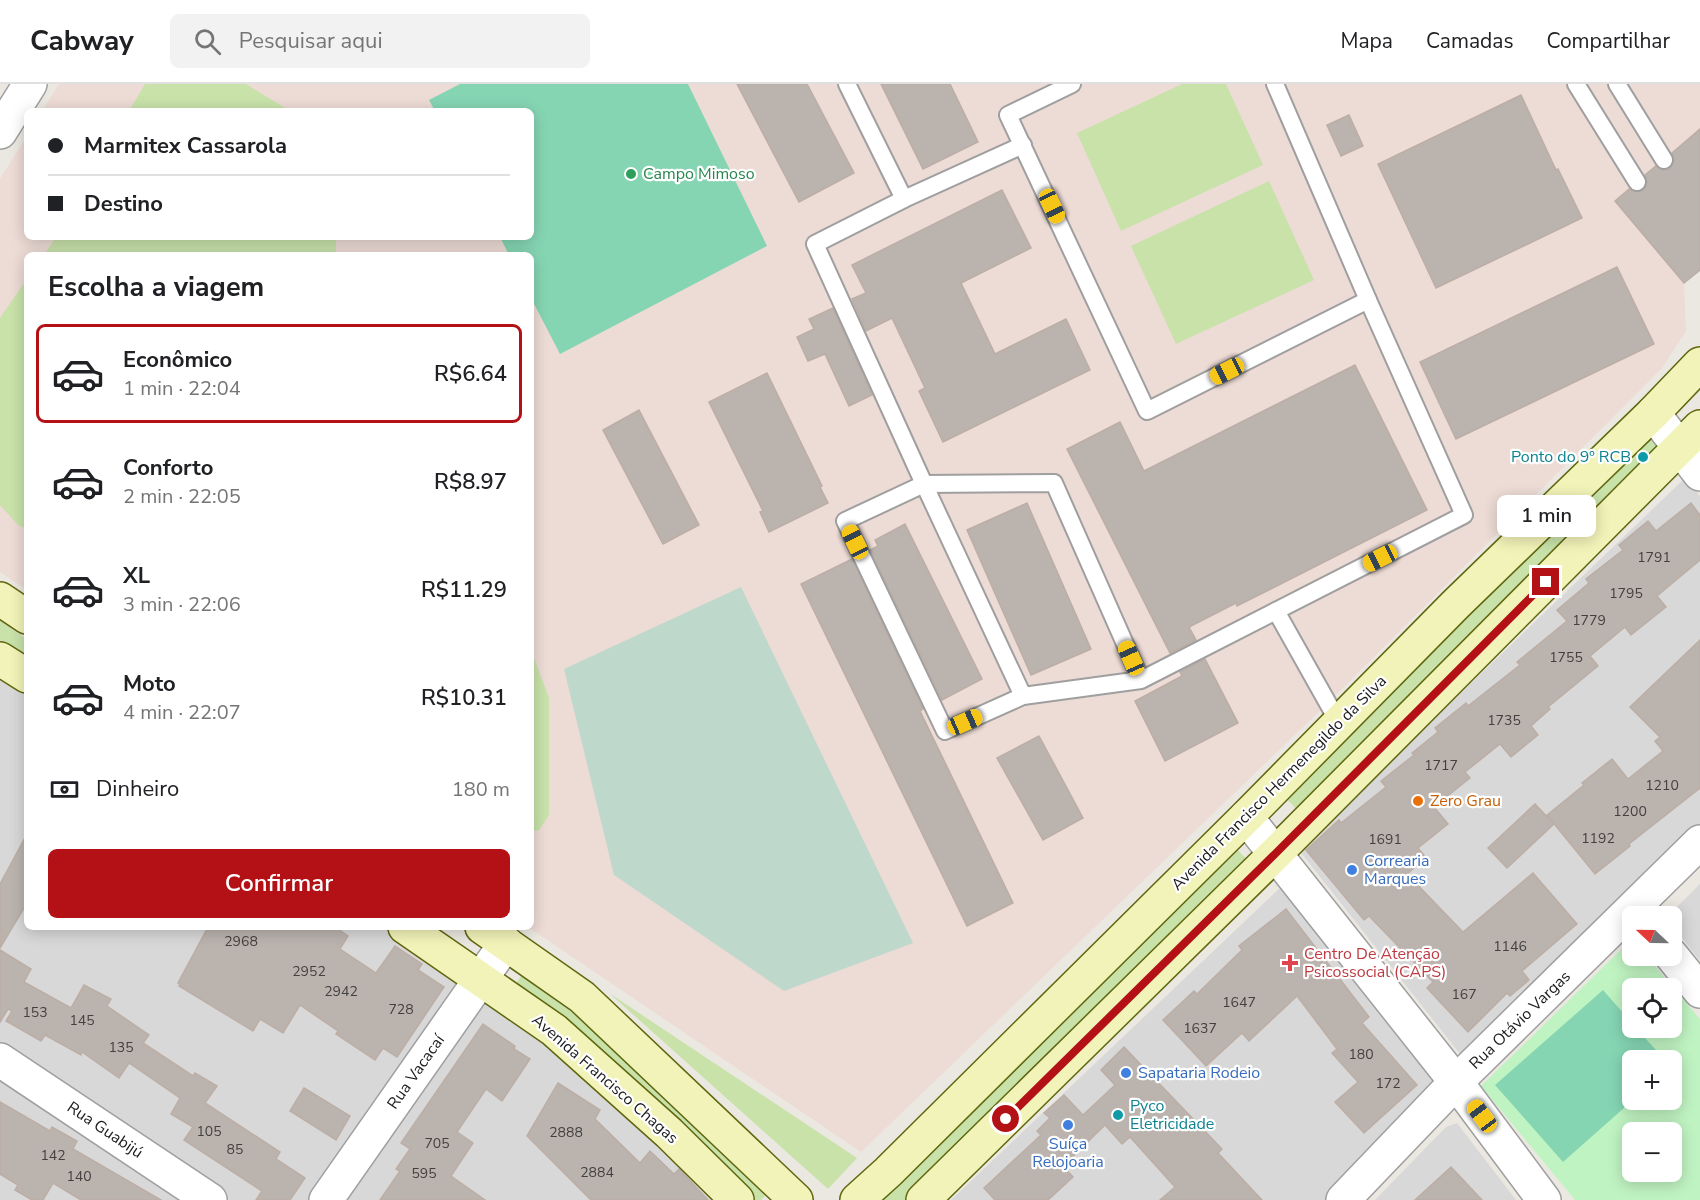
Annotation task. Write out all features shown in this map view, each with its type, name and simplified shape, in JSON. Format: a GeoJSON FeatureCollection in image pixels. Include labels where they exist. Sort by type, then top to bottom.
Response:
{"type":"FeatureCollection","features":[{"type":"Feature","properties":{"kind":"main road","name":"Avenida Francisco Hermenegildo da Silva"},"geometry":{"type":"LineString","coordinates":[[857,1200],[1246,817],[1497,564],[1653,413],[1700,364]]}},
{"type":"Feature","properties":{"kind":"main road"},"geometry":{"type":"LineString","coordinates":[[923,1200],[1275,854],[1690,437]]}},
{"type":"Feature","properties":{"kind":"main road"},"geometry":{"type":"LineString","coordinates":[[1497,564],[1529,599]]}},
{"type":"Feature","properties":{"kind":"main road"},"geometry":{"type":"LineString","coordinates":[[0,599],[24,615]]}},
{"type":"Feature","properties":{"kind":"main road"},"geometry":{"type":"LineString","coordinates":[[0,659],[24,674]]}},
{"type":"Feature","properties":{"kind":"main road","name":"Avenida Francisco Chagas"},"geometry":{"type":"LineString","coordinates":[[409,930],[554,1030],[669,1133],[737,1200]]}},
{"type":"Feature","properties":{"kind":"main road"},"geometry":{"type":"LineString","coordinates":[[494,935],[582,997],[796,1200]]}},
{"type":"Feature","properties":{"kind":"street"},"geometry":{"type":"LineString","coordinates":[[0,132],[30,84]]}},
{"type":"Feature","properties":{"kind":"street"},"geometry":{"type":"LineString","coordinates":[[1653,413],[1690,437],[1700,474]]}},
{"type":"Feature","properties":{"kind":"street"},"geometry":{"type":"LineString","coordinates":[[1246,817],[1456,1082],[1544,1200]]}},
{"type":"Feature","properties":{"kind":"street","name":"Rua Otávio Vargas"},"geometry":{"type":"LineString","coordinates":[[1643,906],[1700,842]]}},
{"type":"Feature","properties":{"kind":"street","name":"Rua Otávio Vargas"},"geometry":{"type":"LineString","coordinates":[[1343,1200],[1456,1082],[1622,927]]}},
{"type":"Feature","properties":{"kind":"street","name":"Rua Vacacaí"},"geometry":{"type":"LineString","coordinates":[[326,1200],[481,979],[494,935]]}},
{"type":"Feature","properties":{"kind":"street"},"geometry":{"type":"LineString","coordinates":[[1680,966],[1700,991]]}},
{"type":"Feature","properties":{"kind":"street","name":"Rua Guabijú"},"geometry":{"type":"LineString","coordinates":[[0,1060],[210,1200]]}},
{"type":"Feature","properties":{"kind":"lane"},"geometry":{"type":"LineString","coordinates":[[847,84],[904,199]]}},
{"type":"Feature","properties":{"kind":"lane"},"geometry":{"type":"LineString","coordinates":[[1072,84],[1008,115],[1147,411],[1368,300]]}},
{"type":"Feature","properties":{"kind":"lane"},"geometry":{"type":"LineString","coordinates":[[1141,680],[1054,483],[924,484],[845,520],[945,731],[1023,696],[1141,680],[1464,515],[1275,84]]}},
{"type":"Feature","properties":{"kind":"lane"},"geometry":{"type":"LineString","coordinates":[[1576,84],[1637,182]]}},
{"type":"Feature","properties":{"kind":"lane"},"geometry":{"type":"LineString","coordinates":[[1617,84],[1664,160]]}},
{"type":"Feature","properties":{"kind":"lane"},"geometry":{"type":"LineString","coordinates":[[1023,145],[904,199],[815,244],[1023,696]]}},
{"type":"Feature","properties":{"kind":"lane"},"geometry":{"type":"LineString","coordinates":[[1276,611],[1339,723]]}},
{"type":"Feature","properties":{"kind":"shaded area"},"geometry":{"type":"Polygon","coordinates":[[[59,84],[1700,84],[1700,270],[1684,284],[1686,331],[1662,368],[1327,704],[861,1152],[532,930],[534,252],[24,252],[24,588],[0,572],[0,179],[24,141],[24,240],[534,240],[534,108],[44,108],[59,84]]]}},
{"type":"Feature","properties":{"kind":"shaded area"},"geometry":{"type":"Polygon","coordinates":[[[1686,477],[1700,496],[1700,830],[1625,906],[1622,906],[1622,909],[1468,1064],[1298,849],[1686,477]]]}},
{"type":"Feature","properties":{"kind":"shaded area"},"geometry":{"type":"Polygon","coordinates":[[[0,635],[24,651],[24,930],[440,930],[572,1021],[757,1200],[0,1200],[0,635]]]}},
{"type":"Feature","properties":{"kind":"shaded area"},"geometry":{"type":"Polygon","coordinates":[[[1700,884],[1700,961],[1682,937],[1682,906],[1678,906],[1700,884]]]}},
{"type":"Feature","properties":{"kind":"shaded area"},"geometry":{"type":"Polygon","coordinates":[[[1282,886],[1439,1088],[1333,1200],[951,1200],[1282,886]]]}},
{"type":"Feature","properties":{"kind":"shaded area"},"geometry":{"type":"Polygon","coordinates":[[[1457,1123],[1516,1200],[1375,1200],[1446,1127],[1457,1123]]]}},
{"type":"Feature","properties":{"kind":"green space"},"geometry":{"type":"Polygon","coordinates":[[[145,84],[246,84],[285,108],[131,108],[145,84]]]}},
{"type":"Feature","properties":{"kind":"green space","name":"Campo Mimoso"},"geometry":{"type":"Polygon","coordinates":[[[460,84],[688,84],[767,246],[560,354],[534,304],[534,252],[508,252],[502,240],[534,240],[534,108],[433,108],[429,100],[460,84]]]}},
{"type":"Feature","properties":{"kind":"green space"},"geometry":{"type":"Polygon","coordinates":[[[1182,84],[1226,84],[1263,165],[1121,231],[1077,133],[1182,84]]]}},
{"type":"Feature","properties":{"kind":"green space"},"geometry":{"type":"Polygon","coordinates":[[[1269,181],[1314,280],[1176,344],[1131,246],[1269,181]]]}},
{"type":"Feature","properties":{"kind":"green space"},"geometry":{"type":"Polygon","coordinates":[[[54,240],[336,240],[336,252],[46,252],[54,240]]]}},
{"type":"Feature","properties":{"kind":"green space"},"geometry":{"type":"Polygon","coordinates":[[[24,283],[24,528],[18,525],[0,505],[0,318],[24,283]]]}},
{"type":"Feature","properties":{"kind":"green space"},"geometry":{"type":"Polygon","coordinates":[[[1652,431],[1670,449],[1301,814],[1283,795],[1652,431]]]}},
{"type":"Feature","properties":{"kind":"green space"},"geometry":{"type":"Polygon","coordinates":[[[741,587],[913,943],[784,991],[614,875],[564,669],[741,587]]]}},
{"type":"Feature","properties":{"kind":"green space"},"geometry":{"type":"Polygon","coordinates":[[[0,621],[24,637],[24,656],[0,640],[0,621]]]}},
{"type":"Feature","properties":{"kind":"green space"},"geometry":{"type":"Polygon","coordinates":[[[534,658],[549,698],[549,815],[539,830],[534,831],[534,658]]]}},
{"type":"Feature","properties":{"kind":"green space"},"geometry":{"type":"Polygon","coordinates":[[[1234,846],[1252,865],[913,1200],[875,1200],[1234,846]]]}},
{"type":"Feature","properties":{"kind":"green space"},"geometry":{"type":"Polygon","coordinates":[[[1622,949],[1622,966],[1655,966],[1665,978],[1622,978],[1622,1038],[1682,1038],[1682,998],[1700,1019],[1700,1200],[1575,1200],[1481,1086],[1622,949]]]}},
{"type":"Feature","properties":{"kind":"green space"},"geometry":{"type":"Polygon","coordinates":[[[521,976],[576,1015],[769,1192],[761,1200],[755,1200],[562,1023],[513,988],[521,976]]]}},
{"type":"Feature","properties":{"kind":"green space"},"geometry":{"type":"Polygon","coordinates":[[[1603,990],[1622,1012],[1622,1038],[1645,1038],[1656,1050],[1622,1050],[1622,1110],[1563,1162],[1495,1085],[1603,990]]]}},
{"type":"Feature","properties":{"kind":"green space"},"geometry":{"type":"Polygon","coordinates":[[[609,993],[857,1158],[828,1189],[609,993]]]}},
{"type":"Feature","properties":{"kind":"building"},"geometry":{"type":"Polygon","coordinates":[[[737,84],[807,84],[854,173],[799,202],[737,84]]]}},
{"type":"Feature","properties":{"kind":"building"},"geometry":{"type":"Polygon","coordinates":[[[881,84],[950,84],[978,142],[923,169],[881,84]]]}},
{"type":"Feature","properties":{"kind":"building"},"geometry":{"type":"Polygon","coordinates":[[[1521,95],[1556,170],[1558,169],[1582,218],[1436,288],[1378,164],[1521,95]]]}},
{"type":"Feature","properties":{"kind":"building"},"geometry":{"type":"Polygon","coordinates":[[[1349,115],[1363,146],[1341,156],[1327,125],[1349,115]]]}},
{"type":"Feature","properties":{"kind":"building"},"geometry":{"type":"Polygon","coordinates":[[[1700,129],[1700,270],[1684,283],[1615,201],[1629,189],[1637,192],[1643,191],[1647,182],[1645,175],[1656,166],[1664,170],[1670,169],[1674,160],[1672,153],[1700,129]]]}},
{"type":"Feature","properties":{"kind":"building"},"geometry":{"type":"Polygon","coordinates":[[[1002,190],[1031,248],[961,283],[995,354],[1066,319],[1090,370],[943,442],[919,391],[925,388],[892,318],[866,331],[852,299],[866,293],[852,265],[1002,190]]]}},
{"type":"Feature","properties":{"kind":"building"},"geometry":{"type":"Polygon","coordinates":[[[1617,267],[1654,344],[1456,439],[1420,362],[1617,267]]]}},
{"type":"Feature","properties":{"kind":"building"},"geometry":{"type":"Polygon","coordinates":[[[833,308],[872,395],[849,406],[825,354],[808,361],[797,337],[814,329],[809,319],[833,308]]]}},
{"type":"Feature","properties":{"kind":"building"},"geometry":{"type":"Polygon","coordinates":[[[1355,365],[1427,510],[1237,606],[1236,603],[1189,627],[1196,640],[1170,653],[1067,449],[1120,422],[1144,471],[1355,365]]]}},
{"type":"Feature","properties":{"kind":"building"},"geometry":{"type":"Polygon","coordinates":[[[767,373],[828,503],[769,532],[760,512],[763,511],[709,402],[767,373]]]}},
{"type":"Feature","properties":{"kind":"building"},"geometry":{"type":"Polygon","coordinates":[[[639,410],[699,525],[663,544],[603,430],[639,410]]]}},
{"type":"Feature","properties":{"kind":"building"},"geometry":{"type":"Polygon","coordinates":[[[1027,503],[1091,649],[1031,675],[967,530],[1027,503]]]}},
{"type":"Feature","properties":{"kind":"building"},"geometry":{"type":"Polygon","coordinates":[[[1691,503],[1700,515],[1700,560],[1657,596],[1666,607],[1631,635],[1625,627],[1590,656],[1598,666],[1548,707],[1550,709],[1531,726],[1538,735],[1511,757],[1500,744],[1465,772],[1470,778],[1434,807],[1448,824],[1418,848],[1426,858],[1407,874],[1463,932],[1533,873],[1577,924],[1522,971],[1529,980],[1510,996],[1507,993],[1468,1032],[1427,988],[1433,982],[1369,916],[1364,920],[1306,850],[1339,820],[1341,823],[1386,787],[1381,781],[1438,732],[1435,728],[1466,703],[1468,706],[1520,665],[1517,662],[1567,621],[1557,610],[1589,583],[1586,579],[1623,550],[1619,545],[1648,521],[1656,531],[1691,503]]]}},
{"type":"Feature","properties":{"kind":"building"},"geometry":{"type":"Polygon","coordinates":[[[905,524],[982,679],[942,700],[870,550],[878,546],[875,540],[905,524]]]}},
{"type":"Feature","properties":{"kind":"building"},"geometry":{"type":"Polygon","coordinates":[[[852,559],[923,709],[920,711],[1013,903],[967,926],[801,584],[852,559]]]}},
{"type":"Feature","properties":{"kind":"building"},"geometry":{"type":"Polygon","coordinates":[[[1700,640],[1700,788],[1595,874],[1547,815],[1612,759],[1628,779],[1663,751],[1655,741],[1660,737],[1630,707],[1700,640]]]}},
{"type":"Feature","properties":{"kind":"building"},"geometry":{"type":"Polygon","coordinates":[[[1205,659],[1238,723],[1165,761],[1135,701],[1182,676],[1180,672],[1205,659]]]}},
{"type":"Feature","properties":{"kind":"building"},"geometry":{"type":"Polygon","coordinates":[[[1039,736],[1083,818],[1043,840],[997,758],[1039,736]]]}},
{"type":"Feature","properties":{"kind":"building"},"geometry":{"type":"Polygon","coordinates":[[[1535,804],[1554,824],[1507,868],[1488,848],[1535,804]]]}},
{"type":"Feature","properties":{"kind":"building"},"geometry":{"type":"Polygon","coordinates":[[[24,840],[24,908],[0,948],[0,884],[24,840]]]}},
{"type":"Feature","properties":{"kind":"building"},"geometry":{"type":"Polygon","coordinates":[[[1286,909],[1369,1017],[1362,1023],[1417,1085],[1364,1133],[1335,1102],[1358,1082],[1332,1053],[1337,1049],[1297,996],[1249,1041],[1242,1033],[1206,1066],[1163,1020],[1194,991],[1197,994],[1242,950],[1239,946],[1286,909]]]}},
{"type":"Feature","properties":{"kind":"building"},"geometry":{"type":"Polygon","coordinates":[[[206,930],[339,930],[348,936],[340,949],[376,973],[395,946],[422,964],[418,970],[444,987],[397,1057],[383,1048],[375,1060],[336,1034],[338,1031],[300,1005],[283,1033],[260,1019],[253,1031],[179,986],[178,983],[206,930]]]}},
{"type":"Feature","properties":{"kind":"building"},"geometry":{"type":"Polygon","coordinates":[[[0,950],[31,969],[24,982],[71,1008],[84,985],[111,999],[107,1006],[149,1035],[143,1043],[193,1076],[195,1073],[217,1086],[205,1103],[280,1152],[276,1159],[305,1178],[290,1200],[256,1200],[262,1191],[184,1140],[193,1127],[171,1114],[180,1098],[129,1063],[119,1078],[82,1052],[81,1055],[45,1035],[41,1041],[6,1021],[12,1011],[8,1009],[0,1022],[0,950]]]}},
{"type":"Feature","properties":{"kind":"building"},"geometry":{"type":"Polygon","coordinates":[[[483,1024],[530,1059],[502,1101],[486,1089],[457,1132],[473,1143],[451,1176],[485,1200],[380,1200],[400,1171],[396,1169],[410,1149],[401,1143],[483,1024]]]}},
{"type":"Feature","properties":{"kind":"building"},"geometry":{"type":"Polygon","coordinates":[[[1124,1047],[1222,1149],[1218,1153],[1262,1200],[1160,1200],[1175,1187],[1130,1137],[1122,1144],[1105,1125],[1063,1166],[1073,1177],[1048,1200],[995,1200],[984,1188],[1041,1135],[1037,1131],[1050,1118],[1044,1113],[1064,1095],[1083,1115],[1115,1085],[1101,1070],[1124,1047]]]}},
{"type":"Feature","properties":{"kind":"building"},"geometry":{"type":"Polygon","coordinates":[[[558,1083],[600,1110],[595,1119],[640,1163],[650,1151],[674,1174],[679,1169],[708,1200],[591,1200],[527,1136],[558,1083]]]}},
{"type":"Feature","properties":{"kind":"building"},"geometry":{"type":"Polygon","coordinates":[[[304,1088],[350,1116],[336,1140],[290,1111],[304,1088]]]}},
{"type":"Feature","properties":{"kind":"building"},"geometry":{"type":"Polygon","coordinates":[[[0,1102],[50,1131],[52,1127],[77,1141],[73,1149],[161,1200],[81,1200],[53,1183],[43,1200],[32,1200],[15,1190],[18,1185],[0,1174],[0,1102]]]}},
{"type":"Feature","properties":{"kind":"building"},"geometry":{"type":"Polygon","coordinates":[[[1451,1167],[1482,1200],[1415,1200],[1451,1167]]]}},
{"type":"Feature","properties":{"kind":"place","name":"Campo Mimoso"},"geometry":{"type":"Point","coordinates":[631,174]}},
{"type":"Feature","properties":{"kind":"place","name":"Ponto do 9º RCB"},"geometry":{"type":"Point","coordinates":[1643,457]}},
{"type":"Feature","properties":{"kind":"place","name":"Zero Grau"},"geometry":{"type":"Point","coordinates":[1418,801]}},
{"type":"Feature","properties":{"kind":"place","name":"Correaria Marques"},"geometry":{"type":"Point","coordinates":[1352,870]}},
{"type":"Feature","properties":{"kind":"place","name":"Centro De Atenção Psicossocial (CAPS)"},"geometry":{"type":"Point","coordinates":[1290,963]}},
{"type":"Feature","properties":{"kind":"place","name":"Sapataria Rodeio"},"geometry":{"type":"Point","coordinates":[1126,1073]}},
{"type":"Feature","properties":{"kind":"place","name":"Pyco Eletricidade"},"geometry":{"type":"Point","coordinates":[1118,1115]}},
{"type":"Feature","properties":{"kind":"place","name":"Suíça Relojoaria"},"geometry":{"type":"Point","coordinates":[1068,1125]}},
{"type":"Feature","properties":{"kind":"route"},"geometry":{"type":"LineString","coordinates":[[1006,1119],[1546,582]]}}]}
